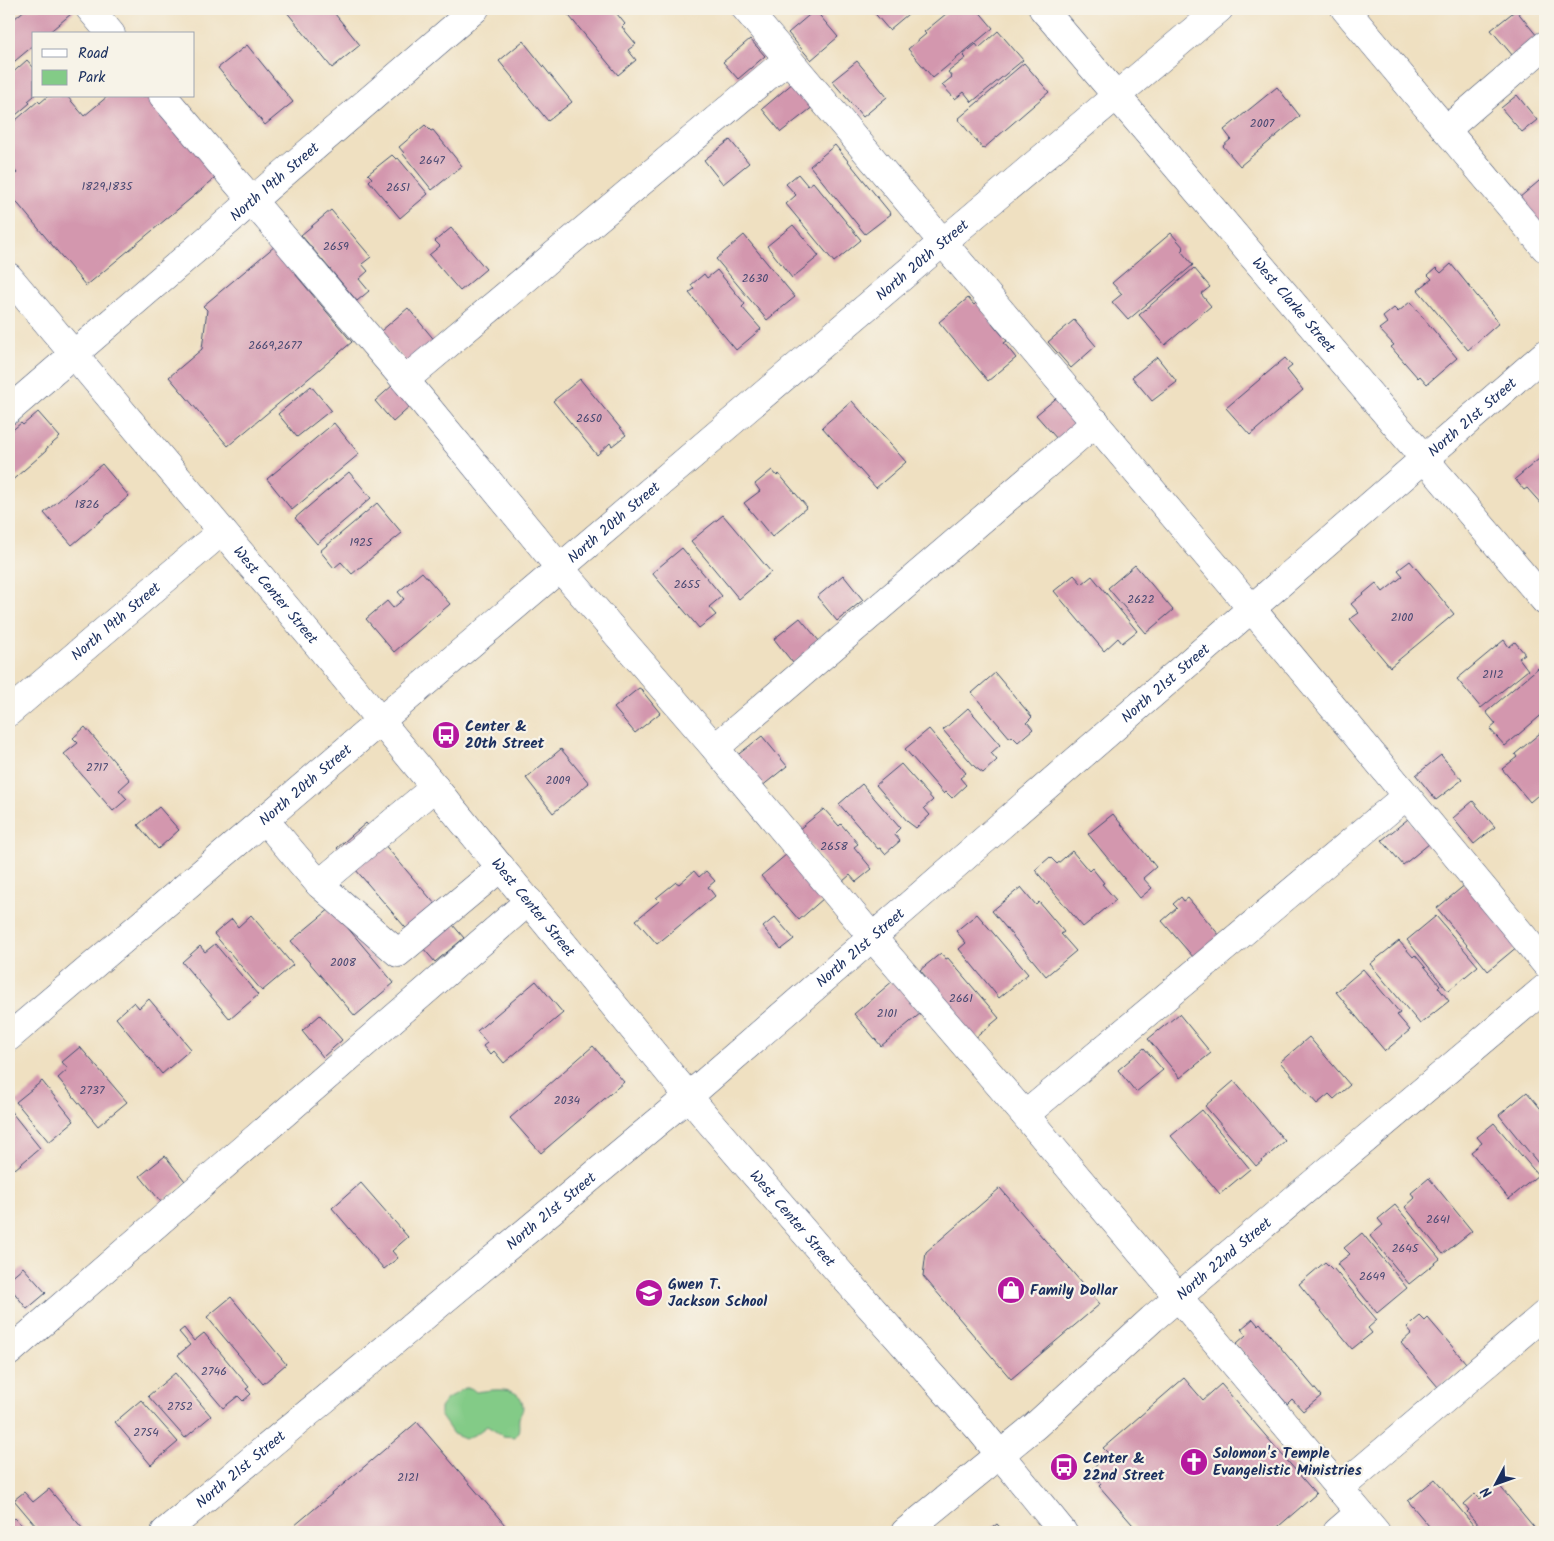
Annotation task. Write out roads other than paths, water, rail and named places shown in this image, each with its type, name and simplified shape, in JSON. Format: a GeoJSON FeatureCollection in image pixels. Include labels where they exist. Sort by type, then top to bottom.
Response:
{"type":"FeatureCollection","features":[{"type":"Feature","properties":{"kind":"street","name":"North 19th Street"},"geometry":{"type":"LineString","coordinates":[[9,410],[475,9]]}},
{"type":"Feature","properties":{"kind":"street"},"geometry":{"type":"LineString","coordinates":[[746,9],[1096,422],[1545,963]]}},
{"type":"Feature","properties":{"kind":"street","name":"West Clarke Street"},"geometry":{"type":"LineString","coordinates":[[1043,9],[1545,601]]}},
{"type":"Feature","properties":{"kind":"street","name":"North 20th Street"},"geometry":{"type":"LineString","coordinates":[[9,1037],[560,567],[1220,9]]}},
{"type":"Feature","properties":{"kind":"street"},"geometry":{"type":"LineString","coordinates":[[1345,9],[1545,248]]}},
{"type":"Feature","properties":{"kind":"street"},"geometry":{"type":"LineString","coordinates":[[1446,130],[1545,46]]}},
{"type":"Feature","properties":{"kind":"street"},"geometry":{"type":"LineString","coordinates":[[405,380],[788,59]]}},
{"type":"Feature","properties":{"kind":"street"},"geometry":{"type":"LineString","coordinates":[[165,98],[405,380],[560,567],[1025,1115],[1367,1523],[1337,1532]]}},
{"type":"Feature","properties":{"kind":"street","name":"West Center Street"},"geometry":{"type":"LineString","coordinates":[[9,277],[381,721],[688,1096],[825,1256],[980,1430],[1063,1532]]}},
{"type":"Feature","properties":{"kind":"street","name":"North 21st Street"},"geometry":{"type":"LineString","coordinates":[[165,1532],[688,1096],[1545,354]]}},
{"type":"Feature","properties":{"kind":"street"},"geometry":{"type":"LineString","coordinates":[[715,748],[1096,422]]}},
{"type":"Feature","properties":{"kind":"street","name":"North 19th Street"},"geometry":{"type":"LineString","coordinates":[[9,712],[222,530]]}},
{"type":"Feature","properties":{"kind":"street"},"geometry":{"type":"LineString","coordinates":[[319,884],[435,787]]}},
{"type":"Feature","properties":{"kind":"street"},"geometry":{"type":"LineString","coordinates":[[1025,1115],[1406,796]]}},
{"type":"Feature","properties":{"kind":"street"},"geometry":{"type":"LineString","coordinates":[[264,819],[319,884],[398,953],[500,867]]}},
{"type":"Feature","properties":{"kind":"street"},"geometry":{"type":"LineString","coordinates":[[9,1352],[529,902]]}},
{"type":"Feature","properties":{"kind":"street","name":"North 22nd Street"},"geometry":{"type":"LineString","coordinates":[[905,1532],[1035,1426],[1177,1298],[1545,988]]}},
{"type":"Feature","properties":{"kind":"street"},"geometry":{"type":"LineString","coordinates":[[1339,1489],[1545,1314]]}},
{"type":"Feature","properties":{"kind":"place","name":"Center & 20th Street"},"geometry":{"type":"Point","coordinates":[446,735]}},
{"type":"Feature","properties":{"kind":"place","name":"Family Dollar"},"geometry":{"type":"Point","coordinates":[1011,1290]}},
{"type":"Feature","properties":{"kind":"place","name":"Gwen T. Jackson School"},"geometry":{"type":"Point","coordinates":[649,1293]}},
{"type":"Feature","properties":{"kind":"place","name":"Solomon's Temple Evangelistic Ministries"},"geometry":{"type":"Point","coordinates":[1194,1462]}},
{"type":"Feature","properties":{"kind":"place","name":"Center & 22nd Street"},"geometry":{"type":"Point","coordinates":[1064,1467]}}]}
